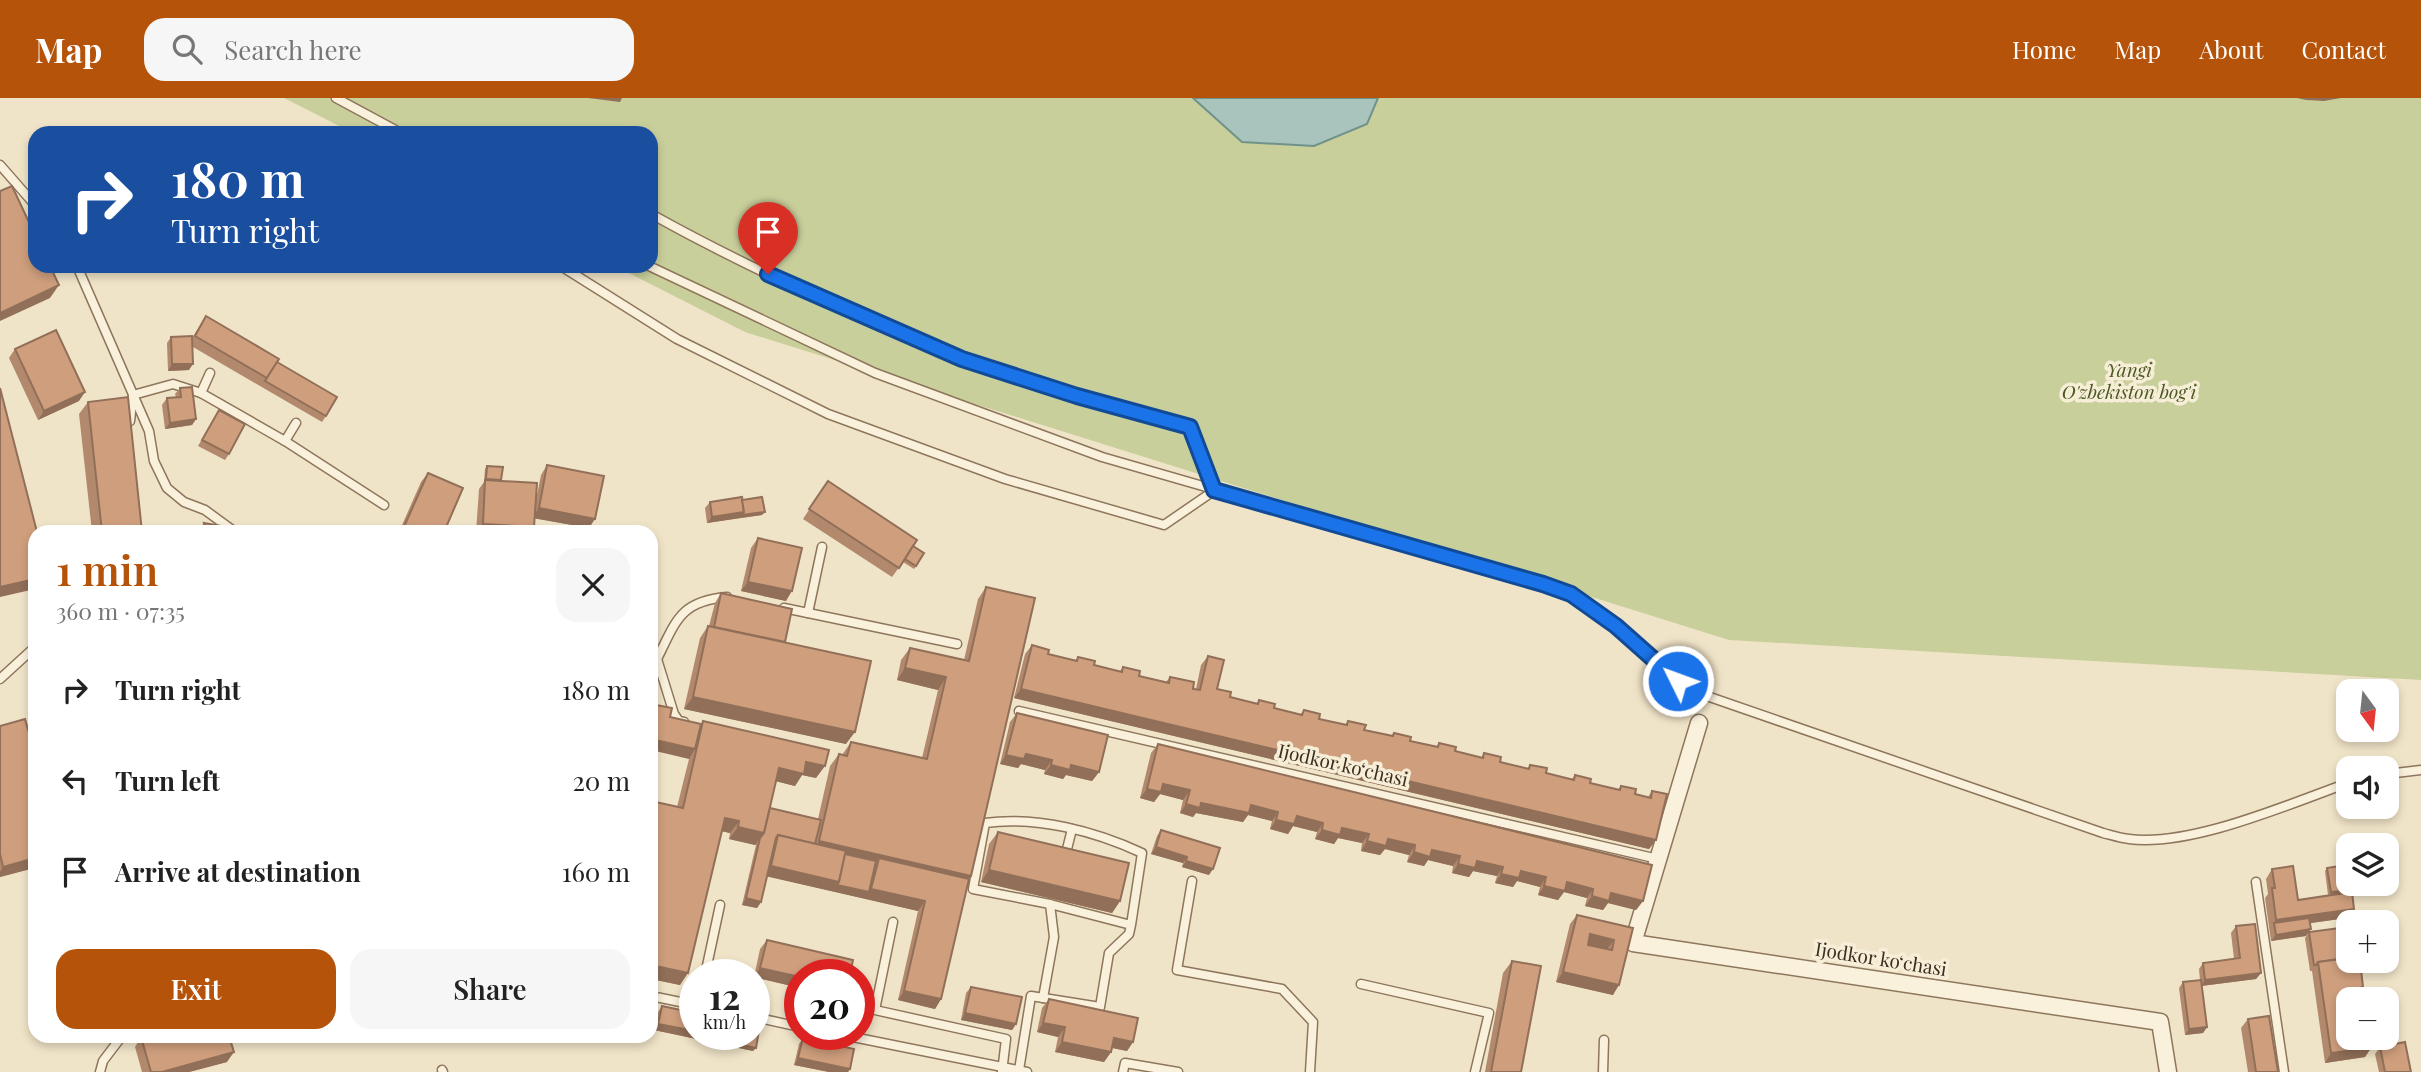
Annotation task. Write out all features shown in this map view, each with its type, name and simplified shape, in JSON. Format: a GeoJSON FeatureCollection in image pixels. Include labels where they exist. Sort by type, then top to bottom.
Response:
{"type":"FeatureCollection","features":[{"type":"Feature","properties":{"kind":"street","name":"Ijodkor koʻchasi"},"geometry":{"type":"LineString","coordinates":[[1699,723],[1633,943],[2160,1022],[2168,1072]]}},
{"type":"Feature","properties":{"kind":"lane"},"geometry":{"type":"LineString","coordinates":[[336,98],[388,126]]}},
{"type":"Feature","properties":{"kind":"lane"},"geometry":{"type":"LineString","coordinates":[[0,165],[28,197]]}},
{"type":"Feature","properties":{"kind":"lane"},"geometry":{"type":"LineString","coordinates":[[658,218],[719,252],[962,359],[1077,396],[1190,427],[1214,490]]}},
{"type":"Feature","properties":{"kind":"lane"},"geometry":{"type":"LineString","coordinates":[[658,270],[875,373],[1102,457],[1571,594],[1616,626],[1678,681],[1701,694],[2121,837],[2164,838],[2200,833],[2336,787]]}},
{"type":"Feature","properties":{"kind":"lane"},"geometry":{"type":"LineString","coordinates":[[80,273],[149,431],[154,461],[167,488],[184,502],[205,510],[225,525]]}},
{"type":"Feature","properties":{"kind":"lane"},"geometry":{"type":"LineString","coordinates":[[572,273],[677,339],[828,414],[1005,479],[1164,525],[1214,490]]}},
{"type":"Feature","properties":{"kind":"lane"},"geometry":{"type":"LineString","coordinates":[[201,393],[210,373]]}},
{"type":"Feature","properties":{"kind":"lane"},"geometry":{"type":"LineString","coordinates":[[132,395],[173,384],[201,393],[285,441],[384,505]]}},
{"type":"Feature","properties":{"kind":"lane"},"geometry":{"type":"LineString","coordinates":[[130,426],[132,395]]}},
{"type":"Feature","properties":{"kind":"lane"},"geometry":{"type":"LineString","coordinates":[[285,441],[296,423]]}},
{"type":"Feature","properties":{"kind":"lane"},"geometry":{"type":"LineString","coordinates":[[808,613],[822,547]]}},
{"type":"Feature","properties":{"kind":"lane"},"geometry":{"type":"LineString","coordinates":[[658,652],[683,611],[707,599],[743,599]]}},
{"type":"Feature","properties":{"kind":"lane"},"geometry":{"type":"LineString","coordinates":[[769,605],[957,644]]}},
{"type":"Feature","properties":{"kind":"lane"},"geometry":{"type":"LineString","coordinates":[[0,679],[28,653]]}},
{"type":"Feature","properties":{"kind":"lane"},"geometry":{"type":"LineString","coordinates":[[658,669],[674,714],[679,721],[692,724]]}},
{"type":"Feature","properties":{"kind":"lane","name":"Ijodkor koʻchasi"},"geometry":{"type":"LineString","coordinates":[[1019,711],[1658,859]]}},
{"type":"Feature","properties":{"kind":"lane"},"geometry":{"type":"LineString","coordinates":[[2399,773],[2421,770]]}},
{"type":"Feature","properties":{"kind":"lane"},"geometry":{"type":"LineString","coordinates":[[875,1042],[1002,1070],[1023,1071],[1031,996],[1100,1007],[1110,953],[1129,934],[1131,925],[1142,852],[1114,840],[1072,829],[1008,820],[985,823],[973,889],[1050,904],[1131,925]]}},
{"type":"Feature","properties":{"kind":"lane"},"geometry":{"type":"LineString","coordinates":[[1067,849],[1072,829]]}},
{"type":"Feature","properties":{"kind":"lane"},"geometry":{"type":"LineString","coordinates":[[1192,881],[1177,970],[1282,989],[1314,1022],[1310,1072]]}},
{"type":"Feature","properties":{"kind":"lane"},"geometry":{"type":"LineString","coordinates":[[2256,882],[2284,1072]]}},
{"type":"Feature","properties":{"kind":"lane"},"geometry":{"type":"LineString","coordinates":[[1043,998],[1054,937],[1050,904]]}},
{"type":"Feature","properties":{"kind":"lane"},"geometry":{"type":"LineString","coordinates":[[708,959],[720,905]]}},
{"type":"Feature","properties":{"kind":"lane"},"geometry":{"type":"LineString","coordinates":[[893,922],[875,1010],[1006,1039],[1002,1070]]}},
{"type":"Feature","properties":{"kind":"lane"},"geometry":{"type":"LineString","coordinates":[[1361,984],[1489,1013],[1475,1072]]}},
{"type":"Feature","properties":{"kind":"lane"},"geometry":{"type":"LineString","coordinates":[[658,997],[679,1002]]}},
{"type":"Feature","properties":{"kind":"lane"},"geometry":{"type":"LineString","coordinates":[[1604,1040],[1604,1072]]}},
{"type":"Feature","properties":{"kind":"lane"},"geometry":{"type":"LineString","coordinates":[[100,1072],[103,1061],[117,1043]]}},
{"type":"Feature","properties":{"kind":"lane"},"geometry":{"type":"LineString","coordinates":[[1123,1072],[1125,1063],[1178,1072]]}},
{"type":"Feature","properties":{"kind":"green space","name":"Yangi O'zbekiston bog'i"},"geometry":{"type":"Polygon","coordinates":[[[284,98],[2421,98],[2421,680],[1729,640],[745,332],[629,273],[658,273],[658,126],[339,126],[284,98]]]}},
{"type":"Feature","properties":{"kind":"water"},"geometry":{"type":"Polygon","coordinates":[[[1193,98],[1378,98],[1367,124],[1314,146],[1242,142],[1193,98]]]}},
{"type":"Feature","properties":{"kind":"building"},"geometry":{"type":"Polygon","coordinates":[[[12,186],[28,220],[28,273],[53,273],[59,285],[0,313],[0,191],[12,186]]]}},
{"type":"Feature","properties":{"kind":"building"},"geometry":{"type":"Polygon","coordinates":[[[206,316],[279,359],[267,378],[195,336],[206,316]]]}},
{"type":"Feature","properties":{"kind":"building"},"geometry":{"type":"Polygon","coordinates":[[[56,330],[85,392],[44,411],[15,349],[56,330]]]}},
{"type":"Feature","properties":{"kind":"building"},"geometry":{"type":"Polygon","coordinates":[[[192,336],[193,364],[172,364],[171,337],[192,336]]]}},
{"type":"Feature","properties":{"kind":"building"},"geometry":{"type":"Polygon","coordinates":[[[277,362],[337,397],[326,416],[265,381],[277,362]]]}},
{"type":"Feature","properties":{"kind":"building"},"geometry":{"type":"Polygon","coordinates":[[[192,387],[196,419],[170,423],[167,398],[181,397],[180,388],[192,387]]]}},
{"type":"Feature","properties":{"kind":"building"},"geometry":{"type":"Polygon","coordinates":[[[0,388],[35,525],[28,525],[28,581],[0,587],[0,388]]]}},
{"type":"Feature","properties":{"kind":"building"},"geometry":{"type":"Polygon","coordinates":[[[128,397],[141,525],[101,525],[88,402],[128,397]]]}},
{"type":"Feature","properties":{"kind":"building"},"geometry":{"type":"Polygon","coordinates":[[[219,410],[245,424],[229,454],[202,440],[219,410]]]}},
{"type":"Feature","properties":{"kind":"building"},"geometry":{"type":"Polygon","coordinates":[[[547,465],[604,476],[595,519],[539,508],[547,465]]]}},
{"type":"Feature","properties":{"kind":"building"},"geometry":{"type":"Polygon","coordinates":[[[487,466],[503,467],[501,480],[486,479],[487,466]]]}},
{"type":"Feature","properties":{"kind":"building"},"geometry":{"type":"Polygon","coordinates":[[[428,473],[463,488],[447,525],[405,525],[428,473]]]}},
{"type":"Feature","properties":{"kind":"building"},"geometry":{"type":"Polygon","coordinates":[[[485,480],[537,483],[534,525],[483,524],[485,480]]]}},
{"type":"Feature","properties":{"kind":"building"},"geometry":{"type":"Polygon","coordinates":[[[828,481],[917,540],[899,568],[809,509],[828,481]]]}},
{"type":"Feature","properties":{"kind":"building"},"geometry":{"type":"Polygon","coordinates":[[[742,497],[744,512],[712,517],[710,502],[742,497]]]}},
{"type":"Feature","properties":{"kind":"building"},"geometry":{"type":"Polygon","coordinates":[[[762,497],[765,512],[742,515],[742,500],[762,497]]]}},
{"type":"Feature","properties":{"kind":"building"},"geometry":{"type":"Polygon","coordinates":[[[758,538],[802,548],[792,591],[748,582],[758,538]]]}},
{"type":"Feature","properties":{"kind":"building"},"geometry":{"type":"Polygon","coordinates":[[[913,546],[924,553],[916,566],[905,559],[913,546]]]}},
{"type":"Feature","properties":{"kind":"building"},"geometry":{"type":"Polygon","coordinates":[[[986,587],[1035,598],[971,876],[819,841],[839,754],[847,756],[851,742],[927,759],[946,677],[905,668],[910,648],[969,661],[986,587]]]}},
{"type":"Feature","properties":{"kind":"building"},"geometry":{"type":"Polygon","coordinates":[[[721,593],[792,609],[785,642],[714,627],[721,593]]]}},
{"type":"Feature","properties":{"kind":"building"},"geometry":{"type":"Polygon","coordinates":[[[708,626],[871,661],[855,732],[693,697],[708,626]]]}},
{"type":"Feature","properties":{"kind":"building"},"geometry":{"type":"Polygon","coordinates":[[[1032,645],[1049,650],[1048,654],[1077,661],[1078,657],[1095,661],[1094,665],[1122,672],[1123,667],[1140,671],[1139,676],[1169,683],[1170,677],[1194,682],[1193,689],[1200,690],[1208,656],[1224,660],[1217,689],[1231,692],[1230,697],[1258,704],[1259,700],[1275,704],[1274,708],[1302,715],[1304,710],[1320,714],[1319,719],[1347,725],[1348,721],[1366,725],[1364,730],[1393,736],[1394,733],[1411,737],[1410,741],[1438,747],[1439,743],[1456,747],[1455,751],[1483,758],[1484,753],[1501,757],[1500,762],[1529,769],[1530,765],[1547,768],[1546,773],[1574,780],[1575,775],[1591,779],[1590,783],[1620,790],[1621,786],[1636,789],[1635,794],[1651,798],[1652,791],[1667,794],[1656,840],[1021,689],[1032,645]]]}},
{"type":"Feature","properties":{"kind":"building"},"geometry":{"type":"Polygon","coordinates":[[[658,705],[672,708],[670,717],[701,724],[695,749],[658,741],[658,705]]]}},
{"type":"Feature","properties":{"kind":"building"},"geometry":{"type":"Polygon","coordinates":[[[1017,713],[1108,735],[1099,772],[1071,765],[1070,770],[1051,765],[1052,760],[1026,754],[1024,759],[1006,755],[1017,713]]]}},
{"type":"Feature","properties":{"kind":"building"},"geometry":{"type":"Polygon","coordinates":[[[25,719],[28,730],[28,860],[3,867],[0,854],[0,726],[25,719]]]}},
{"type":"Feature","properties":{"kind":"building"},"geometry":{"type":"Polygon","coordinates":[[[703,721],[829,750],[825,766],[806,762],[804,774],[779,768],[764,833],[738,827],[739,821],[725,818],[691,959],[679,959],[679,971],[658,967],[658,803],[683,808],[703,721]]]}},
{"type":"Feature","properties":{"kind":"building"},"geometry":{"type":"Polygon","coordinates":[[[1158,744],[1652,865],[1643,901],[1611,893],[1609,901],[1592,896],[1593,889],[1567,882],[1565,891],[1544,886],[1546,877],[1521,871],[1519,878],[1501,874],[1503,867],[1477,861],[1475,868],[1458,864],[1460,856],[1432,850],[1430,857],[1414,852],[1415,845],[1388,839],[1386,846],[1367,841],[1369,834],[1342,828],[1340,835],[1322,830],[1323,823],[1297,816],[1294,824],[1276,820],[1278,812],[1251,805],[1249,813],[1201,803],[1200,808],[1186,804],[1190,790],[1163,784],[1161,792],[1147,789],[1158,744]]]}},
{"type":"Feature","properties":{"kind":"building"},"geometry":{"type":"Polygon","coordinates":[[[770,808],[821,820],[815,844],[778,835],[761,902],[746,898],[770,808]]]}},
{"type":"Feature","properties":{"kind":"building"},"geometry":{"type":"Polygon","coordinates":[[[1161,830],[1220,848],[1213,869],[1186,861],[1187,857],[1156,847],[1161,830]]]}},
{"type":"Feature","properties":{"kind":"building"},"geometry":{"type":"Polygon","coordinates":[[[998,832],[1129,863],[1120,901],[989,870],[998,832]]]}},
{"type":"Feature","properties":{"kind":"building"},"geometry":{"type":"Polygon","coordinates":[[[778,835],[846,851],[839,882],[771,866],[778,835]]]}},
{"type":"Feature","properties":{"kind":"building"},"geometry":{"type":"Polygon","coordinates":[[[845,854],[876,861],[869,892],[837,885],[845,854]]]}},
{"type":"Feature","properties":{"kind":"building"},"geometry":{"type":"Polygon","coordinates":[[[879,858],[969,879],[941,999],[904,991],[925,901],[871,889],[879,858]]]}},
{"type":"Feature","properties":{"kind":"building"},"geometry":{"type":"Polygon","coordinates":[[[2293,866],[2298,900],[2336,894],[2352,896],[2354,909],[2276,920],[2272,869],[2293,866]]]}},
{"type":"Feature","properties":{"kind":"building"},"geometry":{"type":"Polygon","coordinates":[[[2336,867],[2336,892],[2331,892],[2327,868],[2336,867]]]}},
{"type":"Feature","properties":{"kind":"building"},"geometry":{"type":"Polygon","coordinates":[[[1577,915],[1633,928],[1619,985],[1563,972],[1577,915]],[[1590,934],[1588,945],[1612,950],[1614,940],[1590,934]]]}},
{"type":"Feature","properties":{"kind":"building"},"geometry":{"type":"Polygon","coordinates":[[[2309,918],[2311,929],[2276,935],[2274,923],[2309,918]]]}},
{"type":"Feature","properties":{"kind":"building"},"geometry":{"type":"Polygon","coordinates":[[[2255,924],[2261,973],[2205,980],[2203,963],[2240,958],[2236,926],[2255,924]]]}},
{"type":"Feature","properties":{"kind":"building"},"geometry":{"type":"Polygon","coordinates":[[[2336,929],[2336,960],[2314,965],[2309,932],[2336,929]]]}},
{"type":"Feature","properties":{"kind":"building"},"geometry":{"type":"Polygon","coordinates":[[[767,940],[849,959],[784,959],[784,973],[770,970],[770,959],[762,959],[767,940]]]}},
{"type":"Feature","properties":{"kind":"building"},"geometry":{"type":"Polygon","coordinates":[[[2336,960],[2336,973],[2361,973],[2363,987],[2336,987],[2336,1050],[2355,1050],[2331,1053],[2318,962],[2336,960]]]}},
{"type":"Feature","properties":{"kind":"building"},"geometry":{"type":"Polygon","coordinates":[[[1512,961],[1541,966],[1521,1072],[1491,1072],[1512,961]]]}},
{"type":"Feature","properties":{"kind":"building"},"geometry":{"type":"Polygon","coordinates":[[[2201,980],[2207,1027],[2189,1029],[2183,982],[2201,980]]]}},
{"type":"Feature","properties":{"kind":"building"},"geometry":{"type":"Polygon","coordinates":[[[971,987],[1022,997],[1016,1024],[965,1013],[971,987]]]}},
{"type":"Feature","properties":{"kind":"building"},"geometry":{"type":"Polygon","coordinates":[[[1049,999],[1138,1018],[1133,1042],[1114,1038],[1111,1052],[1062,1042],[1065,1027],[1043,1023],[1049,999]]]}},
{"type":"Feature","properties":{"kind":"building"},"geometry":{"type":"Polygon","coordinates":[[[662,1006],[679,1010],[679,1028],[658,1024],[662,1006]]]}},
{"type":"Feature","properties":{"kind":"building"},"geometry":{"type":"Polygon","coordinates":[[[2269,1016],[2278,1072],[2256,1072],[2248,1019],[2269,1016]]]}},
{"type":"Feature","properties":{"kind":"building"},"geometry":{"type":"Polygon","coordinates":[[[2405,1042],[2411,1072],[2385,1072],[2381,1050],[2399,1050],[2399,1043],[2405,1042]]]}},
{"type":"Feature","properties":{"kind":"building"},"geometry":{"type":"Polygon","coordinates":[[[143,1043],[231,1043],[234,1052],[162,1072],[151,1072],[143,1043]]]}},
{"type":"Feature","properties":{"kind":"building"},"geometry":{"type":"Polygon","coordinates":[[[800,1050],[854,1050],[850,1069],[798,1058],[800,1050]]]}},
{"type":"Feature","properties":{"kind":"route"},"geometry":{"type":"LineString","coordinates":[[768,274],[962,359],[1077,396],[1190,427],[1214,490],[1571,594],[1616,626],[1678,681]]}}]}
